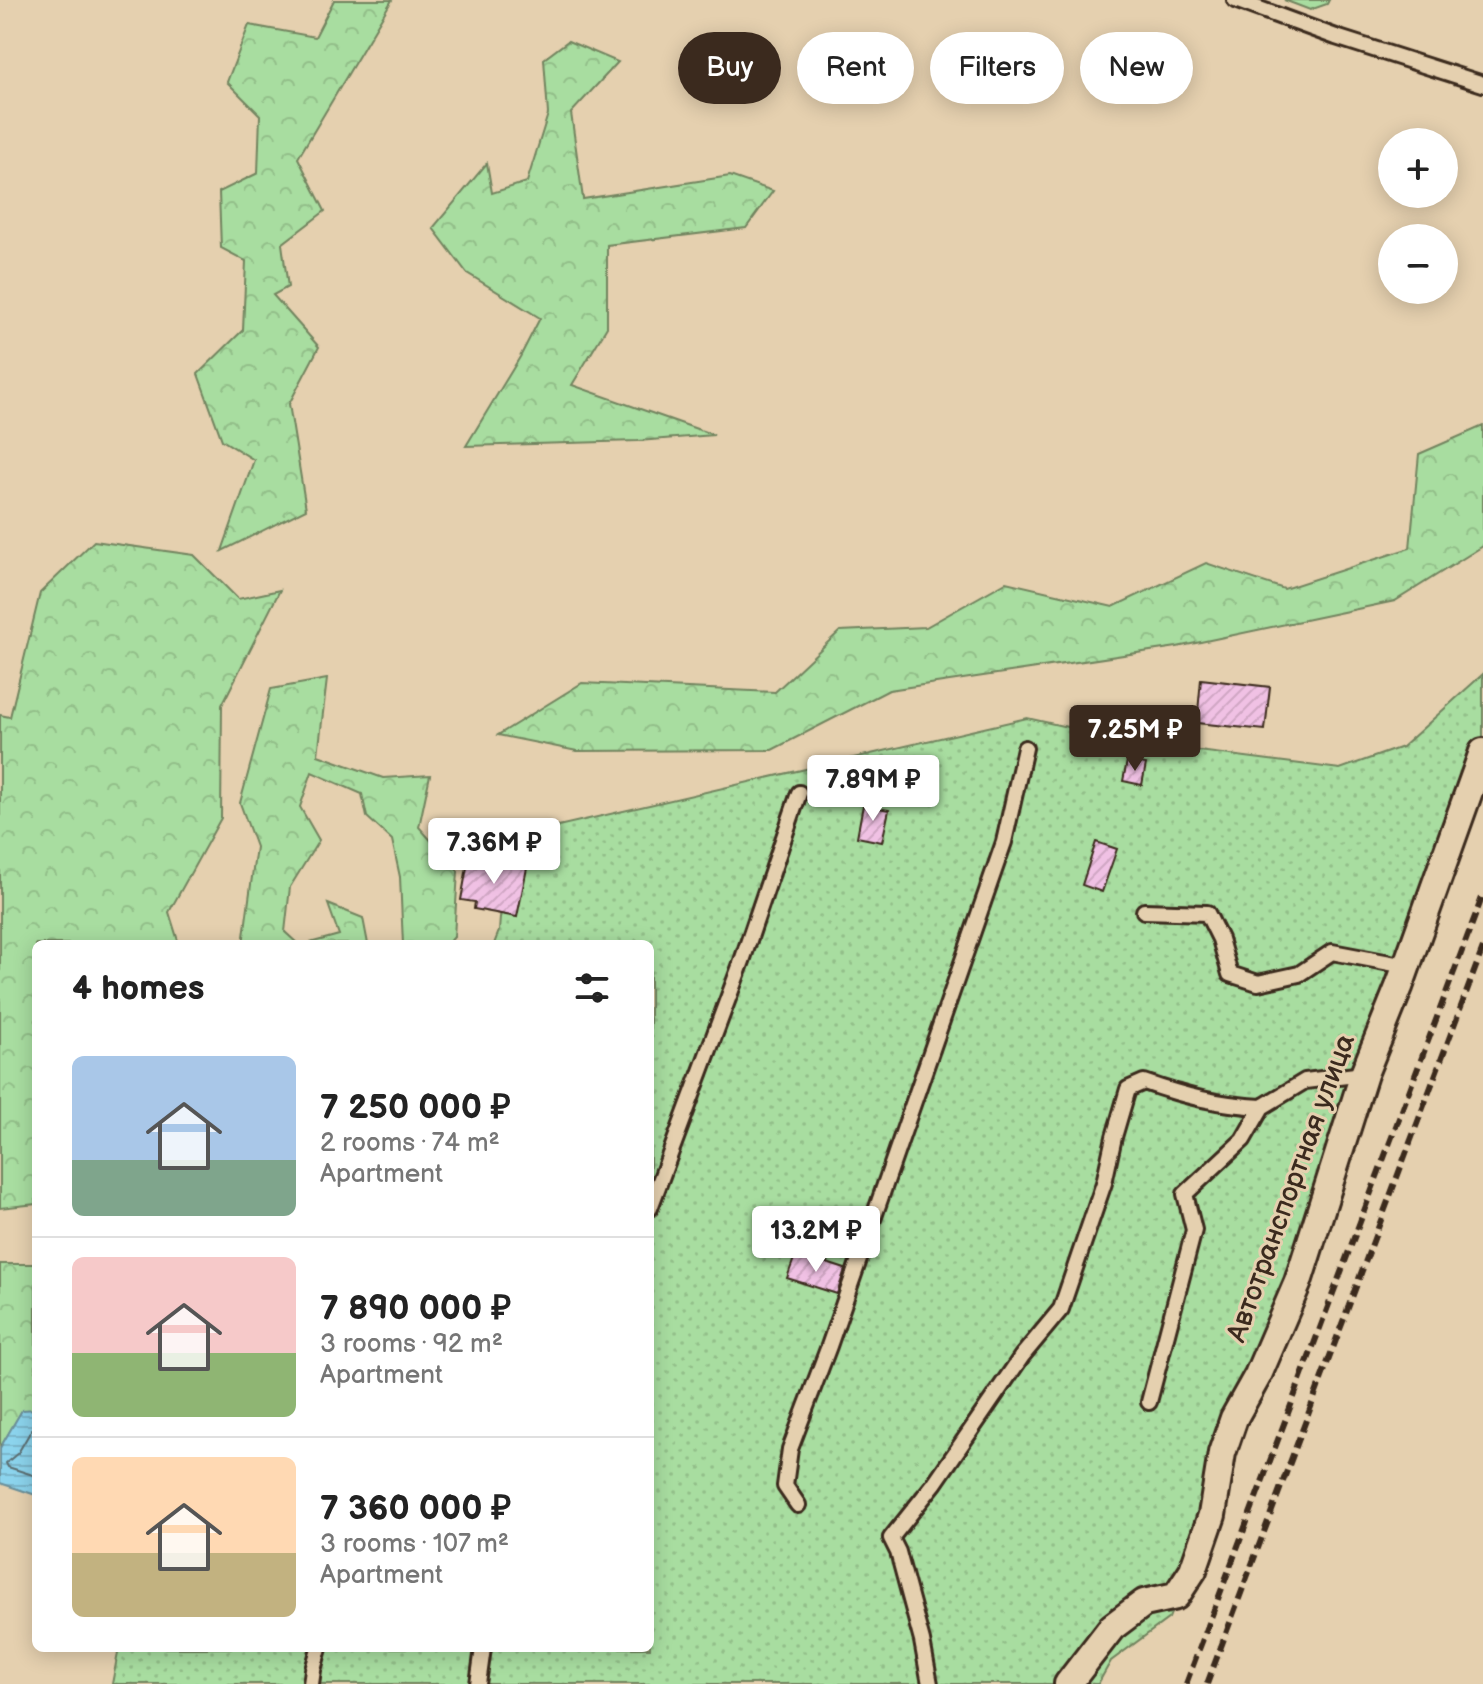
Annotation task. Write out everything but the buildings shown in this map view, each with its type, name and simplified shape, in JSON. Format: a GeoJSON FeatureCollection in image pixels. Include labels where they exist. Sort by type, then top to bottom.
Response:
{"type":"FeatureCollection","features":[{"type":"Feature","properties":{"kind":"street","name":"Автотранспортная улица"},"geometry":{"type":"LineString","coordinates":[[1068,1684],[1112,1627],[1144,1603],[1176,1596],[1193,1570],[1212,1515],[1222,1453],[1234,1418],[1258,1375],[1298,1282],[1364,1074],[1483,752]]}},
{"type":"Feature","properties":{"kind":"lane"},"geometry":{"type":"LineString","coordinates":[[1235,0],[1336,37],[1483,84]]}},
{"type":"Feature","properties":{"kind":"lane"},"geometry":{"type":"LineString","coordinates":[[798,1505],[785,1486],[790,1449],[829,1346],[1004,842],[1025,748]]}},
{"type":"Feature","properties":{"kind":"lane"},"geometry":{"type":"LineString","coordinates":[[654,1197],[742,961],[799,793]]}},
{"type":"Feature","properties":{"kind":"lane"},"geometry":{"type":"LineString","coordinates":[[1144,911],[1207,913],[1220,939],[1230,974],[1258,983],[1299,974],[1332,952],[1406,966]]}},
{"type":"Feature","properties":{"kind":"lane"},"geometry":{"type":"LineString","coordinates":[[1149,1402],[1194,1230],[1185,1194],[1243,1140],[1262,1107],[1305,1081],[1364,1074]]}},
{"type":"Feature","properties":{"kind":"lane"},"geometry":{"type":"LineString","coordinates":[[930,1684],[922,1641],[898,1552],[891,1538],[934,1484],[1022,1356],[1061,1309],[1104,1183],[1128,1089],[1144,1082],[1179,1094],[1231,1105],[1262,1107]]}},
{"type":"Feature","properties":{"kind":"lane"},"geometry":{"type":"LineString","coordinates":[[311,1684],[318,1652]]}},
{"type":"Feature","properties":{"kind":"lane"},"geometry":{"type":"LineString","coordinates":[[478,1684],[482,1652]]}},
{"type":"Feature","properties":{"kind":"green space"},"geometry":{"type":"Polygon","coordinates":[[[334,0],[392,0],[298,158],[325,211],[282,244],[288,287],[273,295],[319,347],[289,404],[306,509],[222,551],[254,460],[222,440],[198,374],[243,330],[246,261],[221,248],[219,192],[258,173],[260,115],[227,82],[249,25],[315,37],[334,0]]]}},
{"type":"Feature","properties":{"kind":"green space"},"geometry":{"type":"Polygon","coordinates":[[[1284,0],[1329,0],[1327,4],[1310,10],[1284,0]]]}},
{"type":"Feature","properties":{"kind":"green space"},"geometry":{"type":"Polygon","coordinates":[[[568,41],[618,62],[571,113],[583,199],[730,176],[773,191],[746,228],[607,245],[607,327],[572,385],[714,435],[638,441],[466,446],[540,318],[467,273],[433,228],[487,163],[492,193],[527,182],[548,114],[544,59],[568,41]]]}},
{"type":"Feature","properties":{"kind":"green space"},"geometry":{"type":"Polygon","coordinates":[[[1483,426],[1483,546],[1395,601],[1177,647],[889,690],[772,750],[577,751],[498,735],[582,683],[775,692],[840,631],[926,627],[1006,582],[1113,607],[1206,563],[1284,589],[1410,548],[1419,454],[1483,426]]]}},
{"type":"Feature","properties":{"kind":"green space"},"geometry":{"type":"Polygon","coordinates":[[[94,541],[194,555],[238,599],[280,590],[222,705],[221,818],[169,912],[178,940],[32,940],[32,1204],[0,1208],[0,715],[10,717],[40,593],[94,541]]]}},
{"type":"Feature","properties":{"kind":"green space"},"geometry":{"type":"Polygon","coordinates":[[[1483,674],[1483,780],[1239,1443],[1169,1618],[1111,1661],[1098,1684],[112,1684],[118,1652],[654,1652],[654,940],[496,940],[499,931],[506,838],[1027,718],[1144,744],[1340,769],[1402,747],[1483,674]]]}},
{"type":"Feature","properties":{"kind":"green space"},"geometry":{"type":"Polygon","coordinates":[[[327,679],[318,755],[383,778],[430,775],[419,827],[458,871],[451,940],[403,940],[400,877],[392,840],[367,817],[362,794],[312,772],[300,807],[319,840],[290,887],[285,932],[294,940],[244,940],[256,847],[240,803],[271,689],[327,679]]]}},
{"type":"Feature","properties":{"kind":"green space"},"geometry":{"type":"Polygon","coordinates":[[[328,904],[363,918],[367,940],[321,940],[339,935],[328,904]]]}},
{"type":"Feature","properties":{"kind":"green space"},"geometry":{"type":"Polygon","coordinates":[[[0,1264],[32,1264],[32,1410],[22,1411],[0,1448],[0,1264]]]}},
{"type":"Feature","properties":{"kind":"water"},"geometry":{"type":"Polygon","coordinates":[[[32,1409],[32,1494],[0,1483],[0,1448],[22,1410],[32,1409]]]}},
{"type":"Feature","properties":{"kind":"railway"},"geometry":{"type":"LineString","coordinates":[[1186,1684],[1483,895]]}},
{"type":"Feature","properties":{"kind":"railway"},"geometry":{"type":"LineString","coordinates":[[1207,1684],[1483,948]]}}]}
